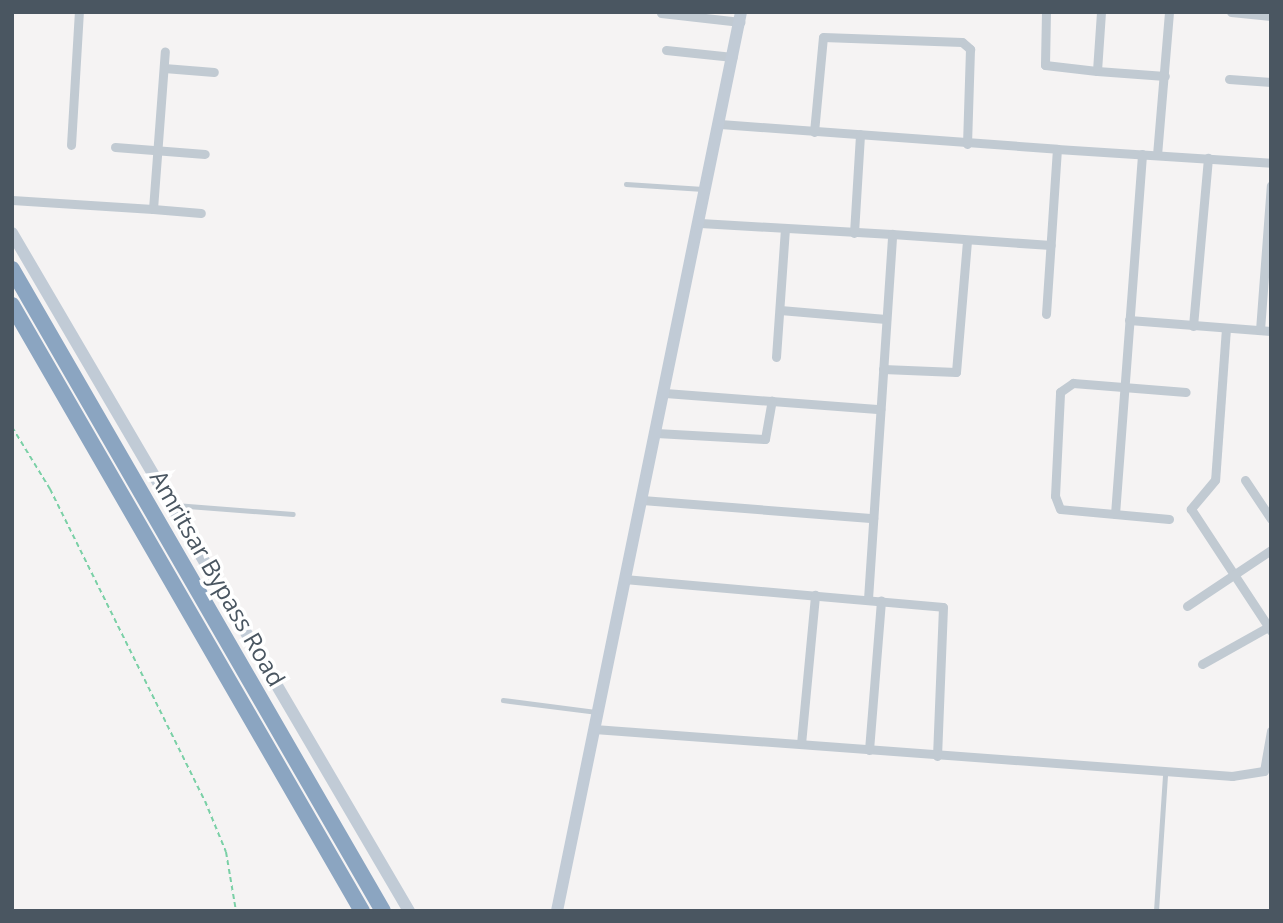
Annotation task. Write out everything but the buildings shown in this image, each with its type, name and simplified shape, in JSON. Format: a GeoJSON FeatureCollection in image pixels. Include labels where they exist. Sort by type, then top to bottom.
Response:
{"type":"FeatureCollection","features":[{"type":"Feature","properties":{"kind":"highway","name":"Amritsar Bypass Road"},"geometry":{"type":"LineString","coordinates":[[12,269],[383,911]]}},
{"type":"Feature","properties":{"kind":"highway","name":"Amritsar Bypass Road"},"geometry":{"type":"LineString","coordinates":[[12,305],[362,911]]}},
{"type":"Feature","properties":{"kind":"street"},"geometry":{"type":"LineString","coordinates":[[71,145],[79,12]]}},
{"type":"Feature","properties":{"kind":"street"},"geometry":{"type":"LineString","coordinates":[[1046,12],[1045,65],[1165,76]]}},
{"type":"Feature","properties":{"kind":"street"},"geometry":{"type":"LineString","coordinates":[[1097,71],[1101,12]]}},
{"type":"Feature","properties":{"kind":"street"},"geometry":{"type":"LineString","coordinates":[[1157,155],[1169,12]]}},
{"type":"Feature","properties":{"kind":"street"},"geometry":{"type":"LineString","coordinates":[[1231,12],[1271,16]]}},
{"type":"Feature","properties":{"kind":"street"},"geometry":{"type":"LineString","coordinates":[[556,911],[741,17],[661,13]]}},
{"type":"Feature","properties":{"kind":"street"},"geometry":{"type":"LineString","coordinates":[[814,132],[817,65],[825,36],[962,42],[970,49],[967,144]]}},
{"type":"Feature","properties":{"kind":"street"},"geometry":{"type":"LineString","coordinates":[[666,50],[733,57]]}},
{"type":"Feature","properties":{"kind":"street"},"geometry":{"type":"LineString","coordinates":[[153,209],[165,51]]}},
{"type":"Feature","properties":{"kind":"street"},"geometry":{"type":"LineString","coordinates":[[164,68],[214,72]]}},
{"type":"Feature","properties":{"kind":"street"},"geometry":{"type":"LineString","coordinates":[[1229,79],[1271,82]]}},
{"type":"Feature","properties":{"kind":"street"},"geometry":{"type":"LineString","coordinates":[[720,124],[967,144],[1271,163]]}},
{"type":"Feature","properties":{"kind":"street"},"geometry":{"type":"LineString","coordinates":[[854,233],[860,134]]}},
{"type":"Feature","properties":{"kind":"street"},"geometry":{"type":"LineString","coordinates":[[115,147],[205,154]]}},
{"type":"Feature","properties":{"kind":"street"},"geometry":{"type":"LineString","coordinates":[[1046,314],[1057,149]]}},
{"type":"Feature","properties":{"kind":"street"},"geometry":{"type":"LineString","coordinates":[[1115,514],[1142,154]]}},
{"type":"Feature","properties":{"kind":"street"},"geometry":{"type":"LineString","coordinates":[[1193,326],[1208,158]]}},
{"type":"Feature","properties":{"kind":"street"},"geometry":{"type":"LineString","coordinates":[[1129,320],[1266,330],[1271,185]]}},
{"type":"Feature","properties":{"kind":"street"},"geometry":{"type":"LineString","coordinates":[[12,201],[201,213]]}},
{"type":"Feature","properties":{"kind":"street"},"geometry":{"type":"LineString","coordinates":[[700,223],[1051,245]]}},
{"type":"Feature","properties":{"kind":"street"},"geometry":{"type":"LineString","coordinates":[[776,357],[785,229]]}},
{"type":"Feature","properties":{"kind":"street"},"geometry":{"type":"LineString","coordinates":[[12,233],[175,505],[409,911]]}},
{"type":"Feature","properties":{"kind":"street"},"geometry":{"type":"LineString","coordinates":[[868,599],[891,234]]}},
{"type":"Feature","properties":{"kind":"street"},"geometry":{"type":"LineString","coordinates":[[883,369],[956,372],[967,240]]}},
{"type":"Feature","properties":{"kind":"street"},"geometry":{"type":"LineString","coordinates":[[779,310],[886,319]]}},
{"type":"Feature","properties":{"kind":"street"},"geometry":{"type":"LineString","coordinates":[[1202,664],[1269,629],[1191,509],[1215,480],[1226,328]]}},
{"type":"Feature","properties":{"kind":"street"},"geometry":{"type":"LineString","coordinates":[[1169,519],[1057,505],[1060,391],[1073,383],[1186,392]]}},
{"type":"Feature","properties":{"kind":"street"},"geometry":{"type":"LineString","coordinates":[[665,393],[880,409]]}},
{"type":"Feature","properties":{"kind":"street"},"geometry":{"type":"LineString","coordinates":[[656,433],[765,439],[772,401]]}},
{"type":"Feature","properties":{"kind":"street"},"geometry":{"type":"LineString","coordinates":[[1245,480],[1271,519]]}},
{"type":"Feature","properties":{"kind":"street"},"geometry":{"type":"LineString","coordinates":[[642,499],[873,518]]}},
{"type":"Feature","properties":{"kind":"street"},"geometry":{"type":"LineString","coordinates":[[1187,606],[1271,551]]}},
{"type":"Feature","properties":{"kind":"street"},"geometry":{"type":"LineString","coordinates":[[624,579],[881,600],[945,609],[937,755]]}},
{"type":"Feature","properties":{"kind":"street"},"geometry":{"type":"LineString","coordinates":[[801,744],[815,595]]}},
{"type":"Feature","properties":{"kind":"street"},"geometry":{"type":"LineString","coordinates":[[869,750],[881,600]]}},
{"type":"Feature","properties":{"kind":"street"},"geometry":{"type":"LineString","coordinates":[[594,729],[1165,775],[1264,771],[1271,731]]}},
{"type":"Feature","properties":{"kind":"lane"},"geometry":{"type":"LineString","coordinates":[[626,184],[707,189]]}},
{"type":"Feature","properties":{"kind":"lane"},"geometry":{"type":"LineString","coordinates":[[175,505],[293,514]]}},
{"type":"Feature","properties":{"kind":"lane"},"geometry":{"type":"LineString","coordinates":[[503,699],[598,712]]}},
{"type":"Feature","properties":{"kind":"lane"},"geometry":{"type":"LineString","coordinates":[[1156,911],[1165,775]]}},
{"type":"Feature","properties":{"kind":"path"},"geometry":{"type":"LineString","coordinates":[[12,427],[50,489],[205,801],[226,852],[236,911]]}}]}
